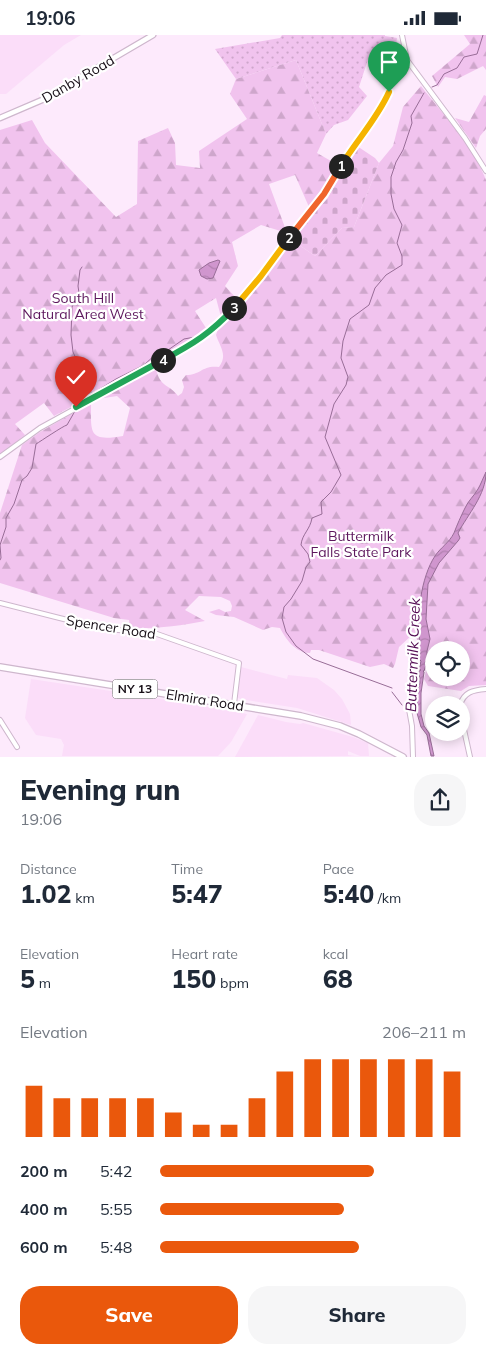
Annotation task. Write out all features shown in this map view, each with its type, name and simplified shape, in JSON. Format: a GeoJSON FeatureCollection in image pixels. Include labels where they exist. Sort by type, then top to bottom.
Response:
{"type":"FeatureCollection","features":[{"type":"Feature","properties":{"kind":"highway","name":"Elmira Road"},"geometry":{"type":"LineString","coordinates":[[0,667],[301,716],[340,726],[403,757]]}},
{"type":"Feature","properties":{"kind":"main road","name":"Danby Road"},"geometry":{"type":"LineString","coordinates":[[0,118],[42,100],[153,35]]}},
{"type":"Feature","properties":{"kind":"street"},"geometry":{"type":"LineString","coordinates":[[402,35],[407,60],[465,138],[486,171]]}},
{"type":"Feature","properties":{"kind":"street"},"geometry":{"type":"LineString","coordinates":[[0,457],[40,427],[202,339],[221,322],[253,286],[297,226],[324,194],[352,147],[381,108],[397,70],[407,60]]}},
{"type":"Feature","properties":{"kind":"street","name":"Spencer Road"},"geometry":{"type":"LineString","coordinates":[[0,603],[99,628],[157,634],[239,663],[234,704]]}},
{"type":"Feature","properties":{"kind":"street"},"geometry":{"type":"LineString","coordinates":[[465,696],[475,690],[486,689]]}},
{"type":"Feature","properties":{"kind":"street"},"geometry":{"type":"LineString","coordinates":[[408,704],[412,726],[413,757]]}},
{"type":"Feature","properties":{"kind":"street"},"geometry":{"type":"LineString","coordinates":[[0,720],[17,747]]}},
{"type":"Feature","properties":{"kind":"street"},"geometry":{"type":"LineString","coordinates":[[466,741],[470,757]]}},
{"type":"Feature","properties":{"kind":"shaded area"},"geometry":{"type":"Polygon","coordinates":[[[0,35],[81,35],[64,45],[6,94],[0,94],[0,35]]]}},
{"type":"Feature","properties":{"kind":"shaded area"},"geometry":{"type":"Polygon","coordinates":[[[241,667],[287,679],[288,675],[317,678],[334,690],[342,699],[350,714],[351,725],[297,708],[240,699],[237,697],[241,667]]]}},
{"type":"Feature","properties":{"kind":"shaded area"},"geometry":{"type":"Polygon","coordinates":[[[31,679],[247,714],[231,742],[218,756],[62,756],[64,745],[61,739],[36,735],[25,718],[31,679]]]}},
{"type":"Feature","properties":{"kind":"shaded area"},"geometry":{"type":"Polygon","coordinates":[[[258,715],[286,722],[303,723],[353,737],[368,743],[369,756],[360,756],[348,751],[348,755],[355,756],[235,757],[258,715]]]}},
{"type":"Feature","properties":{"kind":"green space"},"geometry":{"type":"Polygon","coordinates":[[[282,35],[385,35],[397,38],[392,68],[370,53],[359,87],[367,96],[348,120],[334,125],[326,134],[296,60],[236,79],[215,49],[280,38],[282,35]]]}},
{"type":"Feature","properties":{"kind":"green space"},"geometry":{"type":"Polygon","coordinates":[[[464,35],[486,35],[486,70],[483,66],[457,79],[445,77],[438,87],[432,76],[470,44],[464,35]]]}},
{"type":"Feature","properties":{"kind":"green space","name":"South Hill Natural Area West"},"geometry":{"type":"Polygon","coordinates":[[[296,60],[326,134],[317,153],[338,165],[326,187],[309,207],[295,175],[269,184],[287,233],[261,225],[232,242],[238,266],[225,286],[238,300],[221,317],[216,298],[195,311],[208,331],[196,340],[54,416],[44,403],[15,424],[25,435],[0,455],[0,130],[32,120],[45,143],[116,217],[137,204],[138,141],[168,128],[175,143],[176,165],[200,168],[199,151],[247,119],[230,94],[236,79],[296,60]]]}},
{"type":"Feature","properties":{"kind":"green space","name":"Buttermilk Falls State Park"},"geometry":{"type":"Polygon","coordinates":[[[421,86],[466,144],[486,180],[486,685],[470,686],[470,641],[425,641],[425,649],[412,635],[399,647],[393,668],[384,664],[370,667],[319,650],[311,650],[310,653],[300,651],[289,641],[280,628],[272,627],[263,630],[234,617],[216,615],[209,612],[219,609],[225,612],[231,611],[230,601],[221,597],[199,596],[185,610],[205,621],[167,627],[130,628],[129,620],[114,618],[0,583],[0,513],[22,445],[40,432],[91,403],[91,422],[94,433],[103,438],[123,436],[130,408],[117,396],[98,399],[156,369],[160,380],[178,396],[182,393],[184,387],[182,380],[186,375],[191,375],[209,367],[219,367],[222,363],[223,355],[216,335],[218,329],[250,295],[292,240],[315,256],[342,228],[354,227],[379,163],[393,146],[403,107],[421,86]]]}},
{"type":"Feature","properties":{"kind":"green space"},"geometry":{"type":"Polygon","coordinates":[[[484,95],[486,96],[486,129],[480,136],[476,148],[455,118],[469,122],[484,95]]]}},
{"type":"Feature","properties":{"kind":"green space"},"geometry":{"type":"Polygon","coordinates":[[[357,146],[375,158],[379,163],[354,227],[342,228],[315,256],[292,240],[327,199],[357,146]]]}},
{"type":"Feature","properties":{"kind":"green space","name":"Buttermilk Falls State Park"},"geometry":{"type":"Polygon","coordinates":[[[428,686],[469,686],[461,691],[428,686]]]}},
{"type":"Feature","properties":{"kind":"water"},"geometry":{"type":"Polygon","coordinates":[[[220,261],[213,278],[207,279],[201,276],[199,270],[209,263],[220,261]]]}},
{"type":"Feature","properties":{"kind":"water"},"geometry":{"type":"Polygon","coordinates":[[[486,472],[480,496],[458,533],[460,538],[439,563],[428,584],[426,619],[430,639],[430,641],[425,641],[425,668],[423,671],[421,693],[421,714],[425,732],[421,727],[417,713],[417,692],[420,683],[419,670],[421,661],[415,654],[414,647],[420,642],[419,609],[426,575],[435,556],[452,536],[466,505],[478,489],[486,472]]]}},
{"type":"Feature","properties":{"kind":"water"},"geometry":{"type":"Polygon","coordinates":[[[428,741],[431,741],[434,756],[431,756],[428,741]]]}},
{"type":"Feature","properties":{"kind":"waterway"},"geometry":{"type":"LineString","coordinates":[[432,87],[437,85],[444,74],[457,68],[464,57],[477,54],[483,35]]}},
{"type":"Feature","properties":{"kind":"waterway"},"geometry":{"type":"LineString","coordinates":[[392,688],[313,659],[296,646],[286,632],[282,618],[284,607],[302,581],[306,567],[310,562],[308,554],[301,545],[303,538],[312,518],[322,514],[321,502],[331,492],[341,475],[325,437],[334,404],[346,385],[348,377],[341,358],[343,341],[350,319],[369,305],[375,288],[386,275],[402,265],[402,256],[397,243],[402,225],[394,209],[391,194],[391,177],[412,123],[411,116],[424,93]]}},
{"type":"Feature","properties":{"kind":"waterway"},"geometry":{"type":"LineString","coordinates":[[76,403],[81,390],[78,387],[78,363],[73,352],[71,335],[72,307],[79,293],[78,286],[82,267]]}},
{"type":"Feature","properties":{"kind":"waterway"},"geometry":{"type":"LineString","coordinates":[[77,403],[116,379],[144,365],[156,354],[168,350],[184,339],[195,337]]}},
{"type":"Feature","properties":{"kind":"waterway"},"geometry":{"type":"LineString","coordinates":[[0,560],[0,545],[6,527],[6,518],[14,504],[22,480],[32,468],[36,444],[67,425],[75,411]]}},
{"type":"Feature","properties":{"kind":"waterway","name":"Buttermilk Creek"},"geometry":{"type":"LineString","coordinates":[[392,692],[402,705]]}},
{"type":"Feature","properties":{"kind":"route"},"geometry":{"type":"LineString","coordinates":[[76,407],[202,339],[221,322],[249,292],[297,226],[330,186],[352,147],[381,108],[389,92]]}}]}
